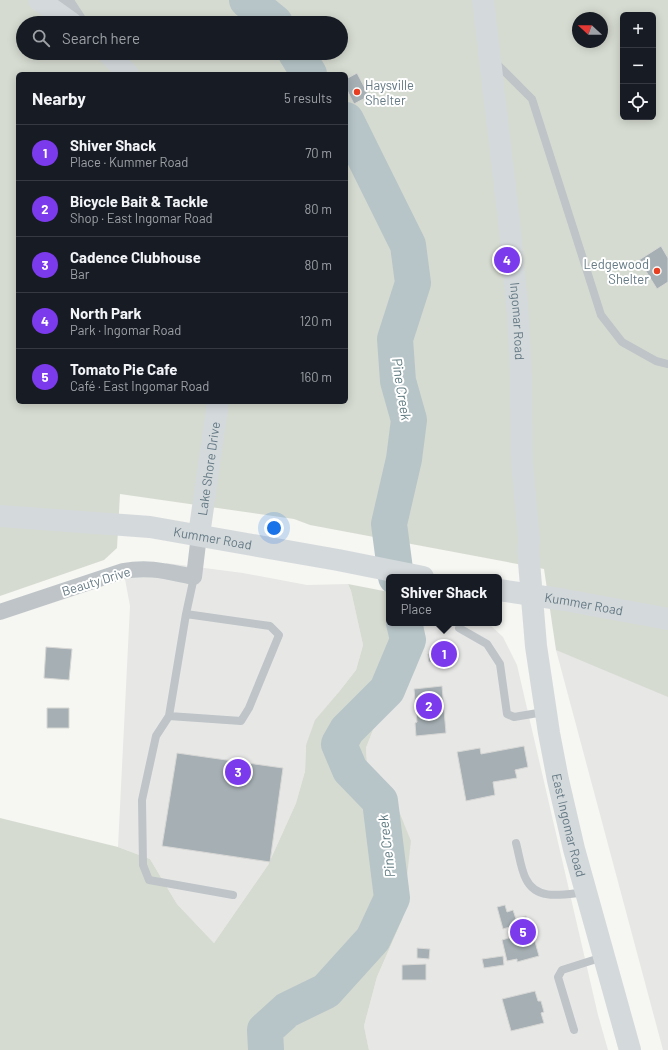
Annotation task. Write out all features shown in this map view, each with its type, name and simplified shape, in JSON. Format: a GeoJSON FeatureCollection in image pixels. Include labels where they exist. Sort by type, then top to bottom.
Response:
{"type":"FeatureCollection","features":[{"type":"Feature","properties":{"kind":"main road"},"geometry":{"type":"LineString","coordinates":[[39,0],[61,16]]}},
{"type":"Feature","properties":{"kind":"main road","name":"Ingomar Road"},"geometry":{"type":"LineString","coordinates":[[483,0],[491,58],[518,315],[521,378],[522,461],[532,595]]}},
{"type":"Feature","properties":{"kind":"main road"},"geometry":{"type":"LineString","coordinates":[[115,60],[126,72]]}},
{"type":"Feature","properties":{"kind":"main road","name":"Lake Shore Drive"},"geometry":{"type":"LineString","coordinates":[[199,536],[218,404]]}},
{"type":"Feature","properties":{"kind":"main road","name":"Kummer Road"},"geometry":{"type":"LineString","coordinates":[[0,516],[150,527],[338,560],[407,574]]}},
{"type":"Feature","properties":{"kind":"main road","name":"Kummer Road"},"geometry":{"type":"LineString","coordinates":[[502,590],[565,600],[668,619]]}},
{"type":"Feature","properties":{"kind":"main road","name":"East Ingomar Road"},"geometry":{"type":"LineString","coordinates":[[532,595],[536,646],[545,712],[558,780],[586,892],[630,1050]]}},
{"type":"Feature","properties":{"kind":"street"},"geometry":{"type":"LineString","coordinates":[[65,0],[75,16]]}},
{"type":"Feature","properties":{"kind":"street"},"geometry":{"type":"LineString","coordinates":[[194,577],[199,536]]}},
{"type":"Feature","properties":{"kind":"street","name":"Beauty Drive"},"geometry":{"type":"LineString","coordinates":[[0,612],[123,571],[149,568],[194,577]]}},
{"type":"Feature","properties":{"kind":"lane"},"geometry":{"type":"LineString","coordinates":[[491,58],[532,99],[600,315],[622,342],[656,361],[668,364]]}},
{"type":"Feature","properties":{"kind":"lane"},"geometry":{"type":"LineString","coordinates":[[194,577],[186,614],[169,716],[156,736],[142,800],[143,865],[149,880],[233,895]]}},
{"type":"Feature","properties":{"kind":"lane"},"geometry":{"type":"LineString","coordinates":[[169,716],[241,721],[249,708],[279,635],[270,626],[186,614]]}},
{"type":"Feature","properties":{"kind":"lane"},"geometry":{"type":"LineString","coordinates":[[459,628],[487,644],[500,664],[507,714],[514,717],[545,712]]}},
{"type":"Feature","properties":{"kind":"lane"},"geometry":{"type":"LineString","coordinates":[[516,843],[526,880],[538,892],[552,896],[586,892]]}},
{"type":"Feature","properties":{"kind":"lane"},"geometry":{"type":"LineString","coordinates":[[574,1030],[558,977],[562,970],[604,957]]}},
{"type":"Feature","properties":{"kind":"shaded area"},"geometry":{"type":"Polygon","coordinates":[[[0,0],[668,0],[668,697],[556,650],[544,569],[310,525],[294,519],[120,494],[117,548],[104,560],[0,596],[0,0]]]}},
{"type":"Feature","properties":{"kind":"shaded area"},"geometry":{"type":"Polygon","coordinates":[[[166,563],[243,573],[307,585],[348,584],[351,591],[363,645],[356,670],[338,693],[306,745],[305,771],[296,803],[268,865],[214,943],[177,904],[150,859],[118,847],[130,606],[125,579],[143,575],[164,578],[166,563]]]}},
{"type":"Feature","properties":{"kind":"shaded area"},"geometry":{"type":"Polygon","coordinates":[[[348,584],[386,591],[386,626],[424,626],[425,640],[415,670],[398,698],[373,730],[366,748],[367,763],[394,799],[411,841],[402,920],[377,977],[364,1026],[369,1050],[0,1050],[0,818],[118,847],[150,859],[177,904],[214,943],[268,865],[296,803],[305,771],[306,745],[315,720],[356,670],[363,645],[351,591],[348,584]]]}},
{"type":"Feature","properties":{"kind":"shaded area"},"geometry":{"type":"Polygon","coordinates":[[[424,626],[491,626],[503,637],[517,665],[598,1015],[608,1050],[369,1050],[364,1026],[377,977],[402,920],[377,778],[367,763],[366,748],[373,730],[398,698],[425,640],[424,626]]]}},
{"type":"Feature","properties":{"kind":"shaded area"},"geometry":{"type":"Polygon","coordinates":[[[566,638],[668,639],[668,1050],[663,1050],[556,650],[566,638]]]}},
{"type":"Feature","properties":{"kind":"building","name":"Haysville Shelter"},"geometry":{"type":"Polygon","coordinates":[[[357,73],[369,96],[354,104],[348,92],[348,78],[357,73]]]}},
{"type":"Feature","properties":{"kind":"building","name":"Ledgewood Shelter"},"geometry":{"type":"Polygon","coordinates":[[[661,246],[668,258],[668,282],[657,289],[639,260],[661,246]]]}},
{"type":"Feature","properties":{"kind":"building"},"geometry":{"type":"Polygon","coordinates":[[[442,645],[443,652],[456,651],[457,661],[429,662],[428,654],[433,654],[433,646],[442,645]]]}},
{"type":"Feature","properties":{"kind":"building"},"geometry":{"type":"Polygon","coordinates":[[[46,647],[72,649],[69,680],[44,678],[46,647]]]}},
{"type":"Feature","properties":{"kind":"building"},"geometry":{"type":"Polygon","coordinates":[[[442,686],[446,733],[416,736],[415,723],[417,722],[414,689],[442,686]]]}},
{"type":"Feature","properties":{"kind":"building"},"geometry":{"type":"Polygon","coordinates":[[[47,708],[69,708],[69,728],[47,728],[47,708]]]}},
{"type":"Feature","properties":{"kind":"building"},"geometry":{"type":"Polygon","coordinates":[[[524,746],[528,767],[515,770],[517,778],[493,782],[495,795],[466,801],[457,752],[480,748],[481,754],[524,746]]]}},
{"type":"Feature","properties":{"kind":"building"},"geometry":{"type":"Polygon","coordinates":[[[177,753],[283,768],[270,862],[162,846],[177,753]]]}},
{"type":"Feature","properties":{"kind":"building"},"geometry":{"type":"Polygon","coordinates":[[[505,905],[507,912],[513,910],[516,919],[526,916],[527,920],[529,920],[539,956],[517,962],[517,959],[507,961],[502,940],[515,936],[513,926],[503,929],[497,907],[505,905]]]}},
{"type":"Feature","properties":{"kind":"building"},"geometry":{"type":"Polygon","coordinates":[[[417,948],[430,949],[429,959],[417,958],[417,948]]]}},
{"type":"Feature","properties":{"kind":"building"},"geometry":{"type":"Polygon","coordinates":[[[503,956],[504,965],[484,968],[482,959],[503,956]]]}},
{"type":"Feature","properties":{"kind":"building"},"geometry":{"type":"Polygon","coordinates":[[[426,964],[426,980],[402,980],[402,965],[426,964]]]}},
{"type":"Feature","properties":{"kind":"building"},"geometry":{"type":"Polygon","coordinates":[[[535,991],[538,1001],[541,1001],[544,1012],[541,1013],[544,1023],[511,1031],[502,999],[535,991]]]}},
{"type":"Feature","properties":{"kind":"waterway","name":"Pine Creek"},"geometry":{"type":"LineString","coordinates":[[247,0],[266,16]]}},
{"type":"Feature","properties":{"kind":"waterway","name":"Pine Creek"},"geometry":{"type":"LineString","coordinates":[[300,60],[308,72]]}},
{"type":"Feature","properties":{"kind":"waterway","name":"Pine Creek"},"geometry":{"type":"LineString","coordinates":[[348,124],[408,245],[413,283],[395,339],[398,381],[409,420],[404,459],[389,524],[396,574]]}},
{"type":"Feature","properties":{"kind":"waterway","name":"Pine Creek"},"geometry":{"type":"LineString","coordinates":[[266,1050],[265,1030],[287,1010],[326,991],[373,939],[392,898],[380,801],[350,770],[339,744],[347,730],[387,690],[408,640],[405,626]]}},
{"type":"Feature","properties":{"kind":"place","name":"Haysville Shelter"},"geometry":{"type":"Point","coordinates":[357,92]}},
{"type":"Feature","properties":{"kind":"place","name":"North Park"},"geometry":{"type":"Point","coordinates":[507,260]}},
{"type":"Feature","properties":{"kind":"place","name":"Ledgewood Shelter"},"geometry":{"type":"Point","coordinates":[657,271]}},
{"type":"Feature","properties":{"kind":"place","name":"Shiver Shack"},"geometry":{"type":"Point","coordinates":[444,654]}},
{"type":"Feature","properties":{"kind":"place","name":"Bicycle Bait & Tackle"},"geometry":{"type":"Point","coordinates":[429,706]}},
{"type":"Feature","properties":{"kind":"place","name":"Cadence Clubhouse"},"geometry":{"type":"Point","coordinates":[238,772]}},
{"type":"Feature","properties":{"kind":"place","name":"Tomato Pie Cafe"},"geometry":{"type":"Point","coordinates":[523,932]}}]}
